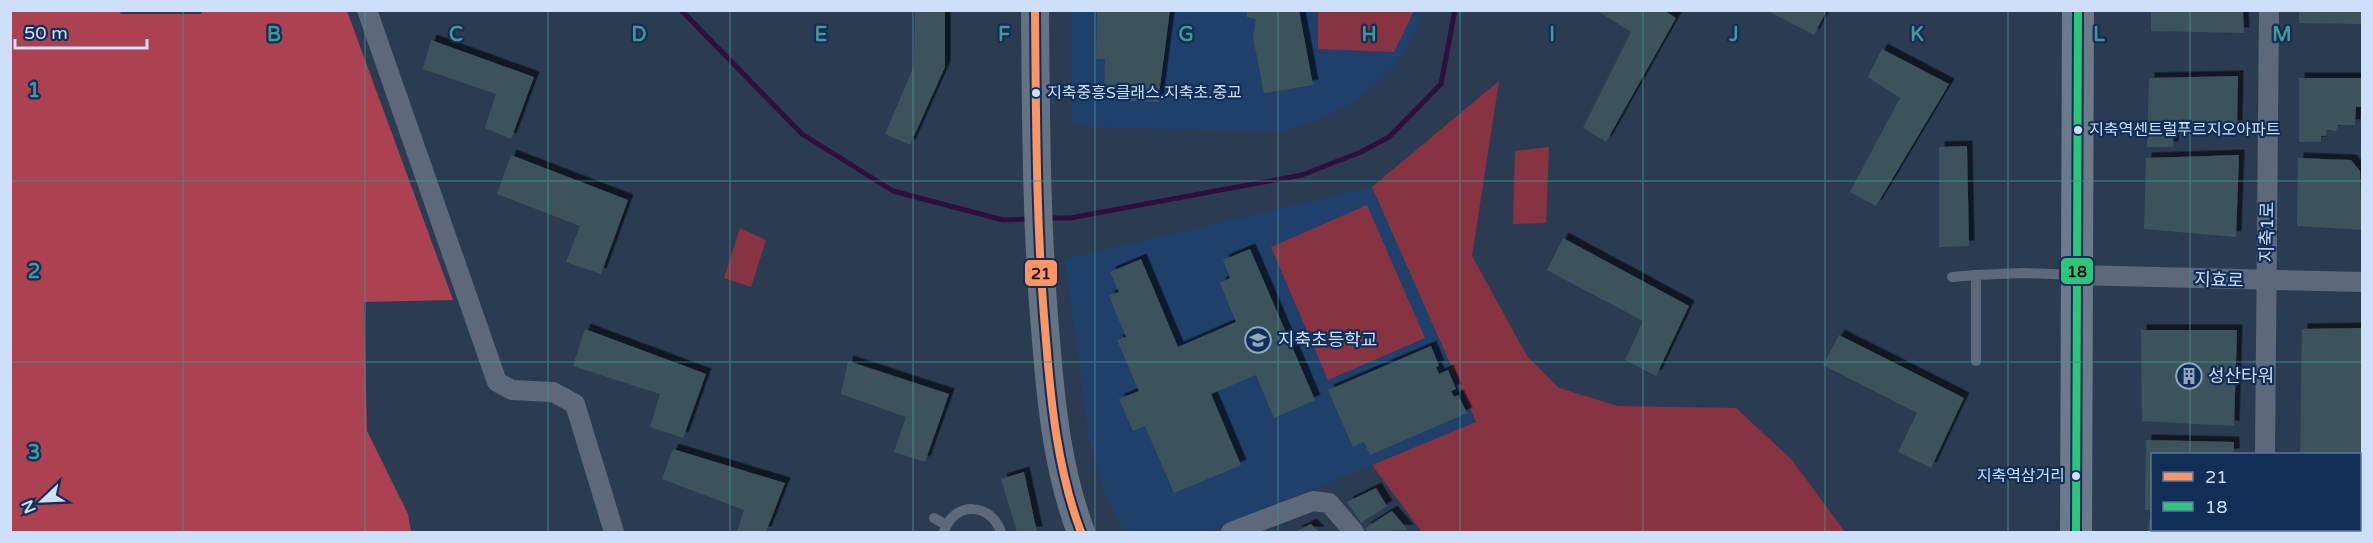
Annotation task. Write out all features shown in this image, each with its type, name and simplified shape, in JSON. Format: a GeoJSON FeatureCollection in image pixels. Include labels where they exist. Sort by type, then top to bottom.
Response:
{"type":"FeatureCollection","features":[{"type":"Feature","properties":{"kind":"main road"},"geometry":{"type":"LineString","coordinates":[[1035,10],[1038,237],[1051,395],[1071,504],[1081,532]]}},
{"type":"Feature","properties":{"kind":"main road"},"geometry":{"type":"LineString","coordinates":[[2076,532],[2075,275],[2078,10]]}},
{"type":"Feature","properties":{"kind":"street"},"geometry":{"type":"LineString","coordinates":[[367,10],[497,382],[512,390],[553,392],[574,404],[614,532]]}},
{"type":"Feature","properties":{"kind":"street","name":"지축1로"},"geometry":{"type":"LineString","coordinates":[[2265,453],[2269,10]]}},
{"type":"Feature","properties":{"kind":"street","name":"지효로"},"geometry":{"type":"LineString","coordinates":[[2075,275],[2362,282]]}},
{"type":"Feature","properties":{"kind":"street"},"geometry":{"type":"LineString","coordinates":[[1231,532],[1313,501],[1329,503],[1354,532]]}},
{"type":"Feature","properties":{"kind":"lane"},"geometry":{"type":"LineString","coordinates":[[1952,277],[2024,273],[2075,275]]}},
{"type":"Feature","properties":{"kind":"lane"},"geometry":{"type":"LineString","coordinates":[[1976,275],[1976,361]]}},
{"type":"Feature","properties":{"kind":"lane"},"geometry":{"type":"LineString","coordinates":[[934,519],[945,529],[960,511],[977,509],[993,517],[1001,532]]}},
{"type":"Feature","properties":{"kind":"shaded area"},"geometry":{"type":"Polygon","coordinates":[[[119,10],[121,14],[202,14],[201,10],[347,11],[453,300],[364,302],[367,431],[408,514],[411,532],[11,532],[11,11],[119,10]]]}},
{"type":"Feature","properties":{"kind":"shaded area"},"geometry":{"type":"Polygon","coordinates":[[[1318,10],[1414,11],[1394,52],[1318,49],[1318,10]]]}},
{"type":"Feature","properties":{"kind":"shaded area"},"geometry":{"type":"Polygon","coordinates":[[[1072,11],[1423,11],[1416,31],[1395,65],[1374,85],[1351,104],[1316,120],[1279,132],[1071,126],[1072,11]]]}},
{"type":"Feature","properties":{"kind":"shaded area"},"geometry":{"type":"Polygon","coordinates":[[[1499,81],[1472,256],[1527,356],[1559,388],[1618,406],[1736,408],[1792,460],[1845,532],[1422,532],[1372,465],[1476,422],[1372,187],[1499,81]]]}},
{"type":"Feature","properties":{"kind":"shaded area"},"geometry":{"type":"Polygon","coordinates":[[[1549,147],[1546,223],[1513,224],[1515,151],[1549,147]]]}},
{"type":"Feature","properties":{"kind":"shaded area","name":"지축초등학교"},"geometry":{"type":"Polygon","coordinates":[[[1372,187],[1476,422],[1207,532],[1124,532],[1103,488],[1089,438],[1065,259],[1372,187]]]}},
{"type":"Feature","properties":{"kind":"shaded area"},"geometry":{"type":"Polygon","coordinates":[[[1367,205],[1425,338],[1328,380],[1271,247],[1367,205]]]}},
{"type":"Feature","properties":{"kind":"shaded area"},"geometry":{"type":"Polygon","coordinates":[[[740,228],[766,240],[751,287],[724,278],[740,228]]]}},
{"type":"Feature","properties":{"kind":"building"},"geometry":{"type":"Polygon","coordinates":[[[915,10],[945,10],[945,67],[910,145],[885,134],[914,66],[915,10]]]}},
{"type":"Feature","properties":{"kind":"building"},"geometry":{"type":"Polygon","coordinates":[[[1097,10],[1170,10],[1158,102],[1113,100],[1113,90],[1104,90],[1105,59],[1096,59],[1097,10]]]}},
{"type":"Feature","properties":{"kind":"building"},"geometry":{"type":"Polygon","coordinates":[[[1247,10],[1299,10],[1313,85],[1264,93],[1253,37],[1256,19],[1247,17],[1247,10]]]}},
{"type":"Feature","properties":{"kind":"building"},"geometry":{"type":"Polygon","coordinates":[[[1596,10],[1663,10],[1676,18],[1606,142],[1583,128],[1631,32],[1596,10]]]}},
{"type":"Feature","properties":{"kind":"building"},"geometry":{"type":"Polygon","coordinates":[[[1766,10],[1827,10],[1814,35],[1766,10]]]}},
{"type":"Feature","properties":{"kind":"building"},"geometry":{"type":"Polygon","coordinates":[[[2151,10],[2243,10],[2244,33],[2151,31],[2151,10]]]}},
{"type":"Feature","properties":{"kind":"building"},"geometry":{"type":"Polygon","coordinates":[[[2299,10],[2362,10],[2362,24],[2299,23],[2299,10]]]}},
{"type":"Feature","properties":{"kind":"building"},"geometry":{"type":"Polygon","coordinates":[[[431,40],[534,77],[511,139],[485,128],[496,94],[423,69],[431,40]]]}},
{"type":"Feature","properties":{"kind":"building"},"geometry":{"type":"Polygon","coordinates":[[[1882,49],[1949,84],[1876,206],[1850,192],[1900,98],[1868,77],[1882,49]]]}},
{"type":"Feature","properties":{"kind":"building"},"geometry":{"type":"Polygon","coordinates":[[[2238,76],[2237,126],[2174,126],[2173,147],[2147,147],[2149,78],[2238,76]]]}},
{"type":"Feature","properties":{"kind":"building"},"geometry":{"type":"Polygon","coordinates":[[[2299,78],[2362,78],[2362,107],[2356,107],[2355,125],[2338,125],[2336,131],[2327,130],[2326,136],[2321,136],[2321,142],[2299,142],[2299,78]]]}},
{"type":"Feature","properties":{"kind":"building"},"geometry":{"type":"Polygon","coordinates":[[[1967,146],[1969,246],[1939,247],[1939,147],[1967,146]]]}},
{"type":"Feature","properties":{"kind":"building"},"geometry":{"type":"Polygon","coordinates":[[[511,155],[628,200],[601,274],[566,262],[580,226],[497,194],[511,155]]]}},
{"type":"Feature","properties":{"kind":"building"},"geometry":{"type":"Polygon","coordinates":[[[2239,155],[2236,237],[2144,229],[2146,158],[2239,155]]]}},
{"type":"Feature","properties":{"kind":"building"},"geometry":{"type":"Polygon","coordinates":[[[2298,158],[2351,160],[2360,171],[2362,230],[2297,226],[2298,158]]]}},
{"type":"Feature","properties":{"kind":"building"},"geometry":{"type":"Polygon","coordinates":[[[1563,238],[1689,306],[1656,376],[1625,360],[1643,321],[1547,270],[1563,238]]]}},
{"type":"Feature","properties":{"kind":"building"},"geometry":{"type":"Polygon","coordinates":[[[1250,249],[1315,400],[1274,418],[1256,375],[1211,394],[1241,465],[1174,493],[1145,426],[1133,431],[1119,399],[1139,391],[1117,340],[1126,337],[1109,296],[1119,292],[1110,272],[1141,259],[1178,347],[1236,322],[1220,283],[1230,278],[1223,260],[1250,249]]]}},
{"type":"Feature","properties":{"kind":"building"},"geometry":{"type":"Polygon","coordinates":[[[2362,328],[2362,486],[2361,453],[2300,453],[2302,329],[2362,328]]]}},
{"type":"Feature","properties":{"kind":"building"},"geometry":{"type":"Polygon","coordinates":[[[585,329],[706,374],[683,438],[650,427],[660,394],[573,366],[585,329]]]}},
{"type":"Feature","properties":{"kind":"building","name":"성산타워"},"geometry":{"type":"Polygon","coordinates":[[[2141,330],[2237,330],[2234,426],[2142,421],[2141,330]]]}},
{"type":"Feature","properties":{"kind":"building"},"geometry":{"type":"Polygon","coordinates":[[[1839,335],[1964,398],[1931,468],[1898,452],[1917,413],[1823,365],[1839,335]]]}},
{"type":"Feature","properties":{"kind":"building"},"geometry":{"type":"Polygon","coordinates":[[[1431,346],[1439,366],[1436,367],[1439,374],[1448,370],[1456,389],[1451,391],[1454,397],[1458,395],[1467,413],[1370,455],[1364,442],[1353,447],[1328,390],[1431,346]]]}},
{"type":"Feature","properties":{"kind":"building"},"geometry":{"type":"Polygon","coordinates":[[[848,361],[949,394],[925,462],[894,452],[906,417],[841,394],[848,361]]]}},
{"type":"Feature","properties":{"kind":"building"},"geometry":{"type":"Polygon","coordinates":[[[2146,440],[2234,442],[2234,453],[2151,453],[2151,510],[2145,510],[2146,440]]]}},
{"type":"Feature","properties":{"kind":"building"},"geometry":{"type":"Polygon","coordinates":[[[673,449],[785,483],[766,532],[737,532],[744,510],[662,479],[673,449]]]}},
{"type":"Feature","properties":{"kind":"building"},"geometry":{"type":"Polygon","coordinates":[[[1024,472],[1037,532],[1017,532],[1001,479],[1024,472]]]}},
{"type":"Feature","properties":{"kind":"building"},"geometry":{"type":"Polygon","coordinates":[[[1376,488],[1387,506],[1361,523],[1347,502],[1376,488]]]}},
{"type":"Feature","properties":{"kind":"building"},"geometry":{"type":"Polygon","coordinates":[[[1392,511],[1408,530],[1368,532],[1365,528],[1392,511]]]}},
{"type":"Feature","properties":{"kind":"building"},"geometry":{"type":"Polygon","coordinates":[[[2149,519],[2151,519],[2151,531],[2231,531],[2231,532],[2148,532],[2149,519]]]}},
{"type":"Feature","properties":{"kind":"building"},"geometry":{"type":"Polygon","coordinates":[[[1311,524],[1319,532],[1295,532],[1311,524]]]}},
{"type":"Feature","properties":{"kind":"waterway"},"geometry":{"type":"LineString","coordinates":[[681,10],[802,134],[893,191],[1003,220],[1030,219]]}},
{"type":"Feature","properties":{"kind":"waterway"},"geometry":{"type":"LineString","coordinates":[[1046,218],[1070,218],[1302,175],[1361,152],[1389,137],[1441,84],[1455,10]]}},
{"type":"Feature","properties":{"kind":"transit line","name":"21"},"geometry":{"type":"LineString","coordinates":[[1035,10],[1038,217],[1048,364],[1061,462],[1081,532]]}},
{"type":"Feature","properties":{"kind":"transit line","name":"18"},"geometry":{"type":"LineString","coordinates":[[2076,532],[2078,10]]}},
{"type":"Feature","properties":{"kind":"place","name":"지축중흥S클래스.지축초.중교"},"geometry":{"type":"Point","coordinates":[1036,93]}},
{"type":"Feature","properties":{"kind":"place","name":"지축역센트럴푸르지오아파트"},"geometry":{"type":"Point","coordinates":[2078,130]}},
{"type":"Feature","properties":{"kind":"place","name":"지축초등학교"},"geometry":{"type":"Point","coordinates":[1258,340]}},
{"type":"Feature","properties":{"kind":"place","name":"성산타워"},"geometry":{"type":"Point","coordinates":[2189,376]}},
{"type":"Feature","properties":{"kind":"place","name":"지축역삼거리"},"geometry":{"type":"Point","coordinates":[2076,476]}}]}
